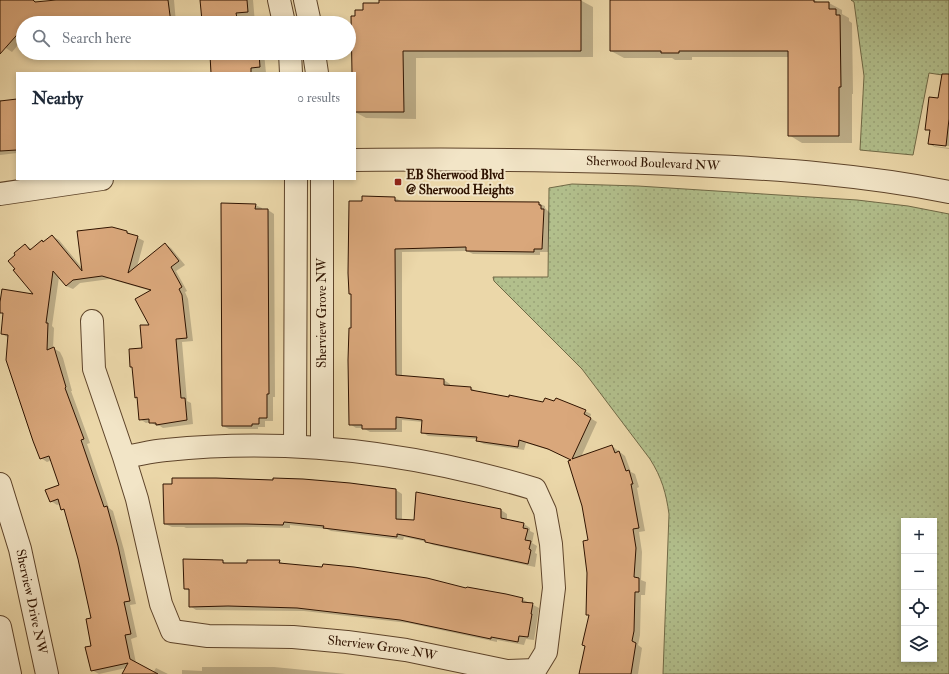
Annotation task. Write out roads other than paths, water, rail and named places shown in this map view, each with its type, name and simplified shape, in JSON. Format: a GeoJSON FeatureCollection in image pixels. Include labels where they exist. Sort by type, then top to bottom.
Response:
{"type":"FeatureCollection","features":[{"type":"Feature","properties":{"kind":"street"},"geometry":{"type":"LineString","coordinates":[[279,0],[282,16]]}},
{"type":"Feature","properties":{"kind":"street"},"geometry":{"type":"LineString","coordinates":[[305,0],[308,16]]}},
{"type":"Feature","properties":{"kind":"street"},"geometry":{"type":"LineString","coordinates":[[290,60],[291,72]]}},
{"type":"Feature","properties":{"kind":"street"},"geometry":{"type":"LineString","coordinates":[[315,60],[317,72]]}},
{"type":"Feature","properties":{"kind":"street","name":"Sherwood Boulevard NW"},"geometry":{"type":"LineString","coordinates":[[356,160],[563,160],[704,165],[827,174],[885,181],[949,192]]}},
{"type":"Feature","properties":{"kind":"street"},"geometry":{"type":"LineString","coordinates":[[0,194],[95,180]]}},
{"type":"Feature","properties":{"kind":"street","name":"Sherview Grove NW"},"geometry":{"type":"LineString","coordinates":[[295,446],[296,180]]}},
{"type":"Feature","properties":{"kind":"street","name":"Sherview Grove NW"},"geometry":{"type":"LineString","coordinates":[[322,180],[322,448]]}},
{"type":"Feature","properties":{"kind":"street","name":"Sherview Grove NW"},"geometry":{"type":"LineString","coordinates":[[92,321],[94,369],[137,499],[161,604],[172,631],[208,636],[293,637],[347,642],[406,650],[506,671],[535,670],[546,652],[554,588],[551,544],[545,511],[535,489],[465,470],[413,459],[368,452],[322,448],[295,446],[208,446],[165,450],[124,458]]}},
{"type":"Feature","properties":{"kind":"street","name":"Sherview Drive NW"},"geometry":{"type":"LineString","coordinates":[[0,484],[20,549],[47,674]]}},
{"type":"Feature","properties":{"kind":"street"},"geometry":{"type":"LineString","coordinates":[[0,627],[10,674]]}},
{"type":"Feature","properties":{"kind":"place","name":"EB Sherwood Blvd @ Sherwood Heights"},"geometry":{"type":"Point","coordinates":[398,182]}}]}
